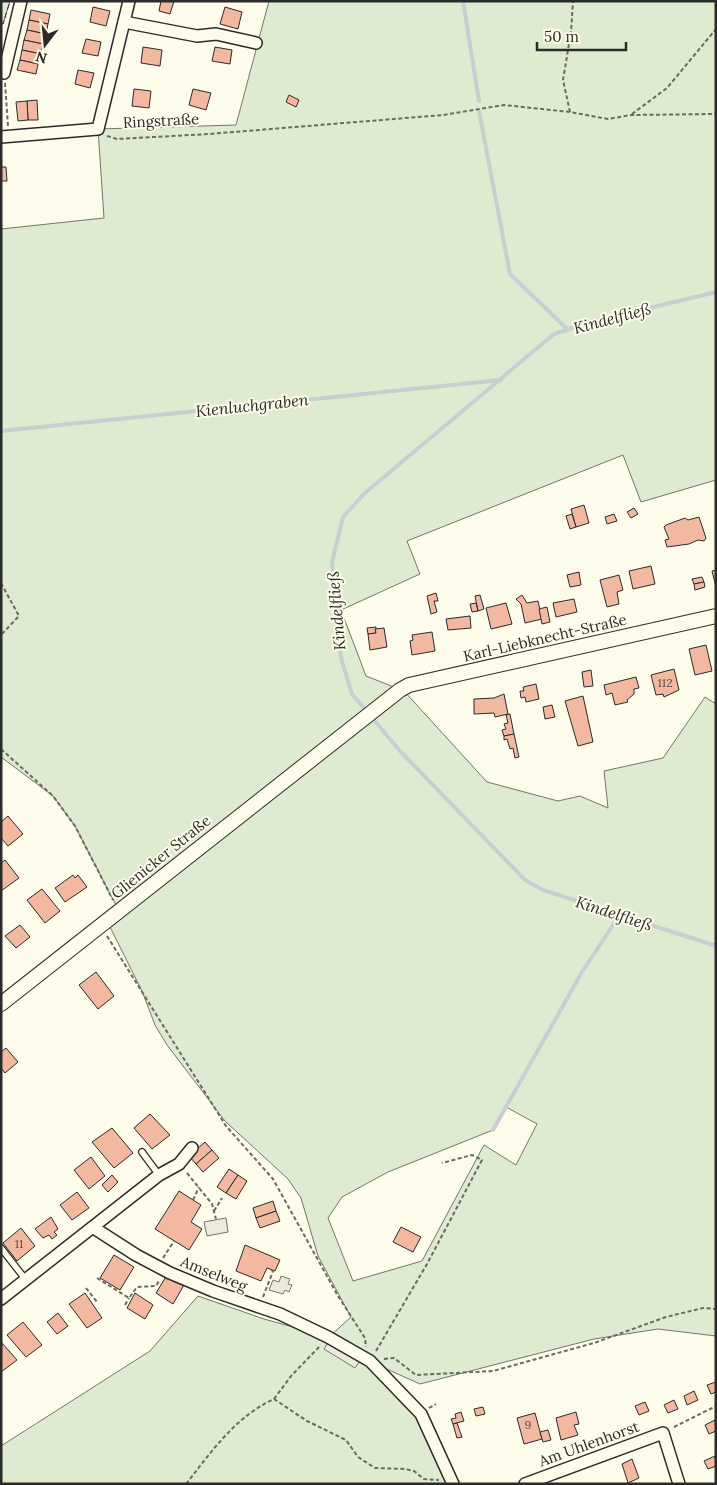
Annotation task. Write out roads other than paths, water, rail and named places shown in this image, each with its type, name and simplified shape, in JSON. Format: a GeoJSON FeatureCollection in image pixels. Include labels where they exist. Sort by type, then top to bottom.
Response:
{"type":"FeatureCollection","features":[{"type":"Feature","properties":{"kind":"street"},"geometry":{"type":"LineString","coordinates":[[4,73],[21,1]]}},
{"type":"Feature","properties":{"kind":"street"},"geometry":{"type":"LineString","coordinates":[[5,137],[98,129],[129,1]]}},
{"type":"Feature","properties":{"kind":"street"},"geometry":{"type":"LineString","coordinates":[[124,22],[197,36],[216,34],[256,43]]}},
{"type":"Feature","properties":{"kind":"street","name":"Karl-Liebknecht-Straße"},"geometry":{"type":"LineString","coordinates":[[341,734],[385,700],[409,685],[716,616]]}},
{"type":"Feature","properties":{"kind":"street","name":"Glienicker Straße"},"geometry":{"type":"LineString","coordinates":[[1,1004],[341,734]]}},
{"type":"Feature","properties":{"kind":"street"},"geometry":{"type":"LineString","coordinates":[[1,1299],[160,1175],[180,1164],[192,1148]]}},
{"type":"Feature","properties":{"kind":"street","name":"Amselweg"},"geometry":{"type":"LineString","coordinates":[[94,1228],[160,1272],[259,1307],[329,1337],[370,1362],[421,1414],[452,1482]]}},
{"type":"Feature","properties":{"kind":"street","name":"Am Uhlenhorst"},"geometry":{"type":"LineString","coordinates":[[525,1484],[663,1433],[679,1484]]}},
{"type":"Feature","properties":{"kind":"lane"},"geometry":{"type":"LineString","coordinates":[[142,1152],[160,1175]]}},
{"type":"Feature","properties":{"kind":"lane"},"geometry":{"type":"LineString","coordinates":[[1,1248],[26,1280]]}},
{"type":"Feature","properties":{"kind":"waterway"},"geometry":{"type":"LineString","coordinates":[[463,1],[479,101]]}},
{"type":"Feature","properties":{"kind":"waterway"},"geometry":{"type":"LineString","coordinates":[[479,111],[510,274],[567,329]]}},
{"type":"Feature","properties":{"kind":"waterway","name":"Kindelfließ"},"geometry":{"type":"LineString","coordinates":[[716,292],[587,323],[554,334],[365,493],[343,517],[332,562],[341,658],[352,694],[401,752],[525,880],[543,890],[716,946]]}},
{"type":"Feature","properties":{"kind":"waterway","name":"Kienluchgraben"},"geometry":{"type":"LineString","coordinates":[[1,431],[501,380]]}},
{"type":"Feature","properties":{"kind":"waterway"},"geometry":{"type":"LineString","coordinates":[[493,1130],[582,972],[619,916]]}}]}
